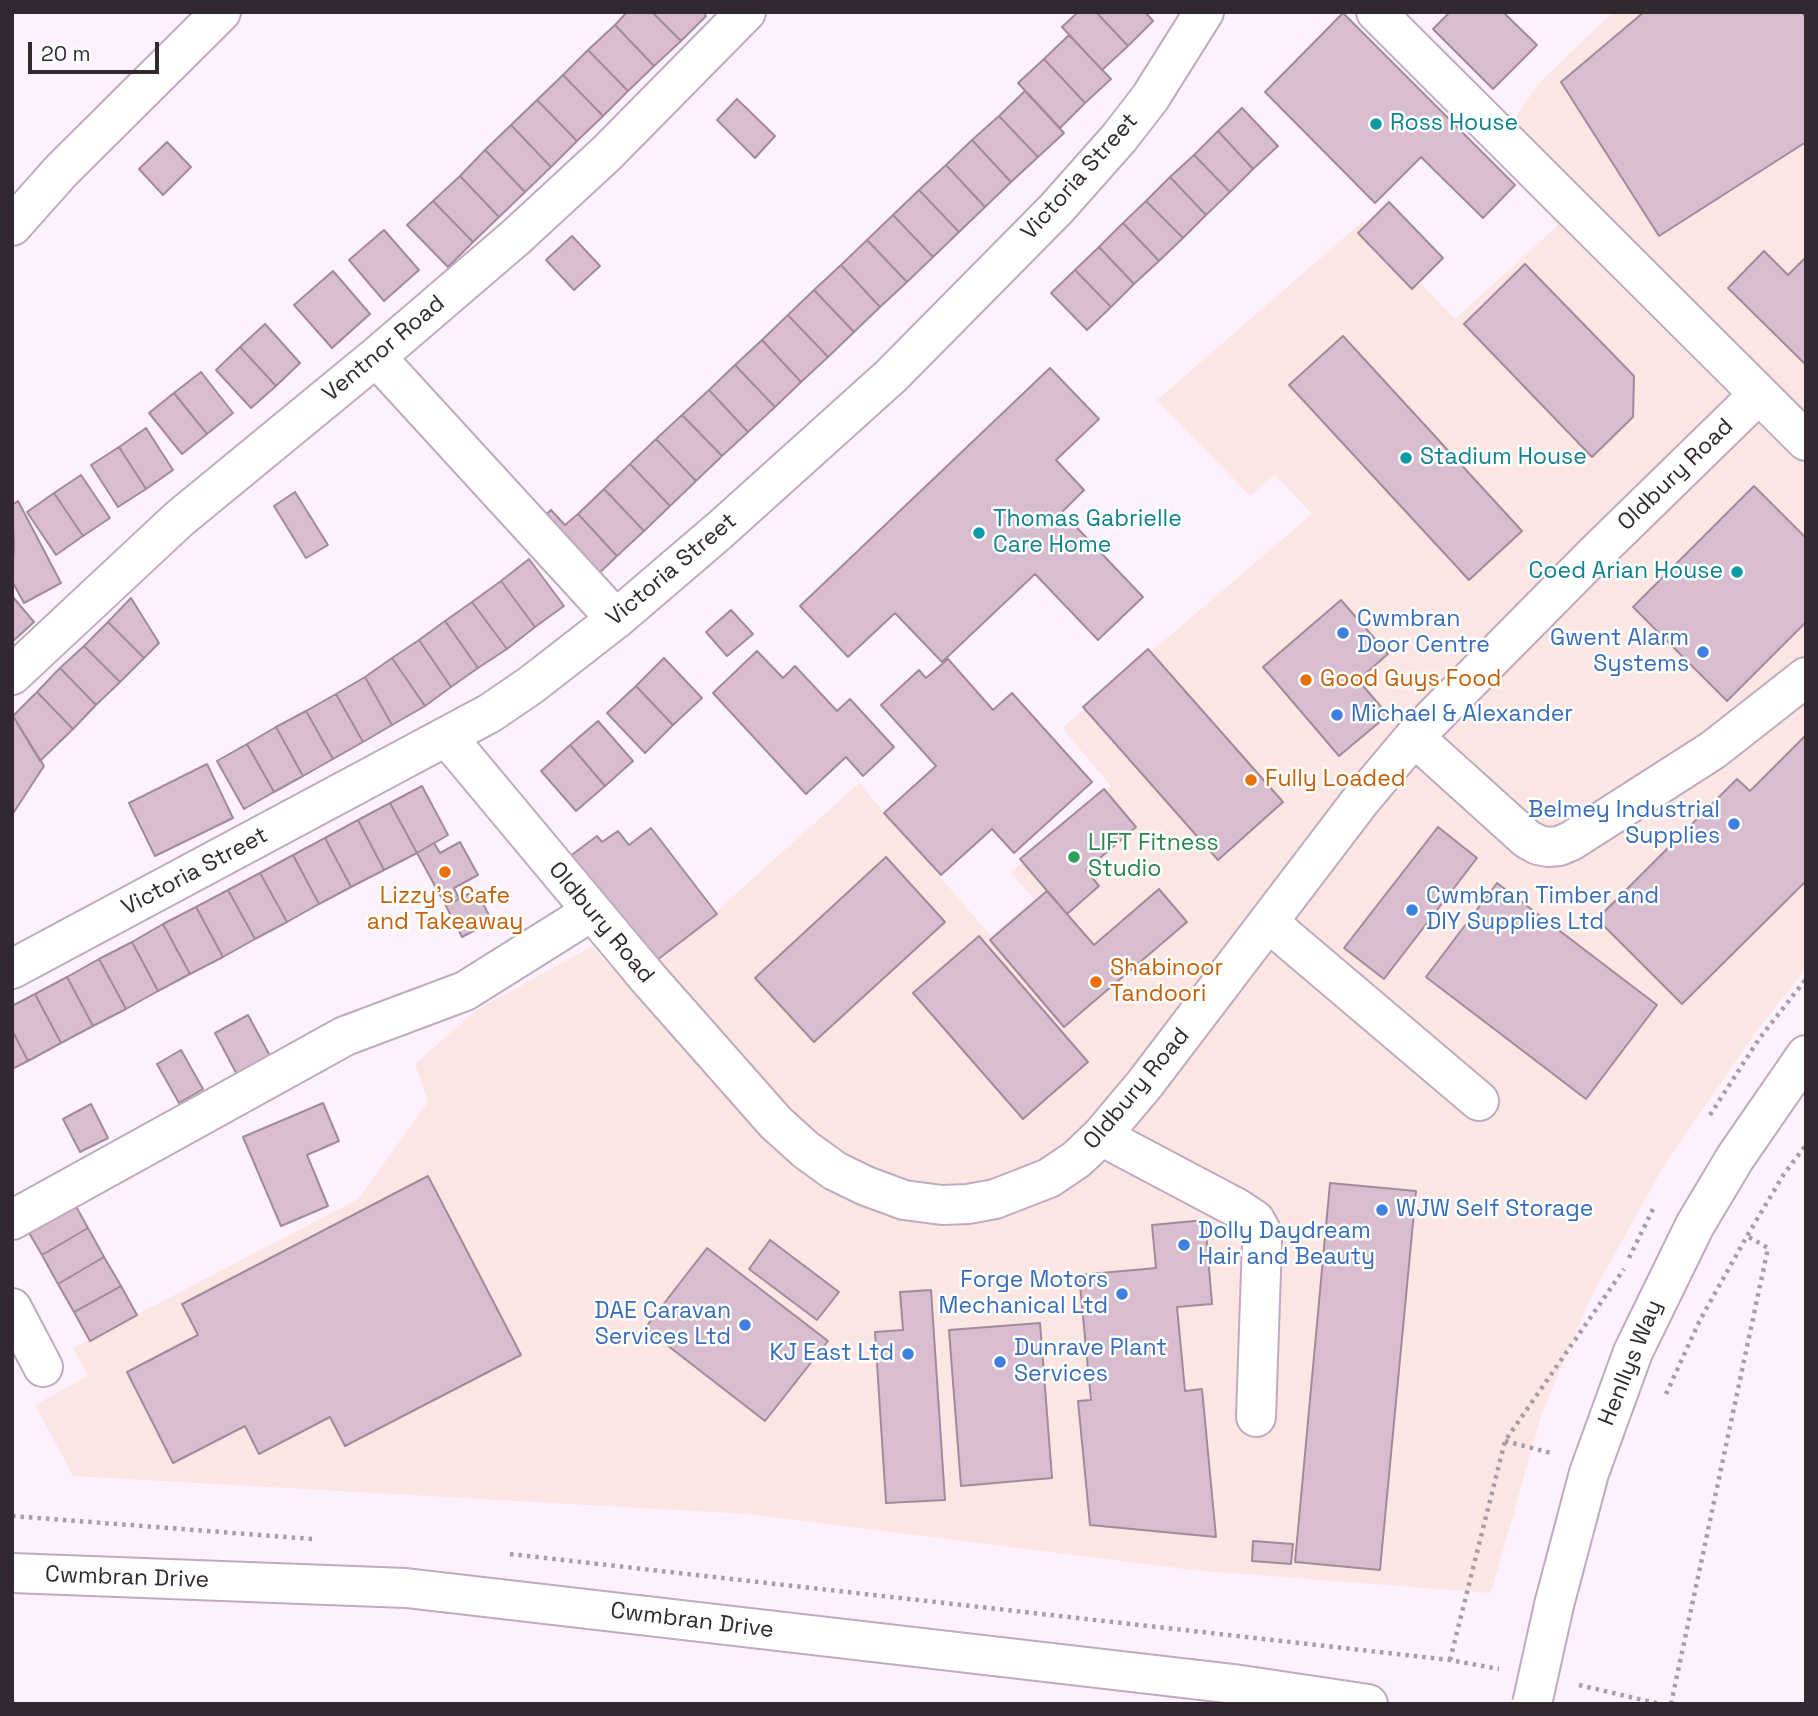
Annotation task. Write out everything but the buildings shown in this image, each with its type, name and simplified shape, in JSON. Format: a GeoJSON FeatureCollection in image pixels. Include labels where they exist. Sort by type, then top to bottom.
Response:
{"type":"FeatureCollection","features":[{"type":"Feature","properties":{"kind":"street"},"geometry":{"type":"LineString","coordinates":[[12,226],[61,171],[221,12]]}},
{"type":"Feature","properties":{"kind":"street","name":"Ventnor Road"},"geometry":{"type":"LineString","coordinates":[[12,675],[178,519],[376,357],[516,237],[607,153],[746,12]]}},
{"type":"Feature","properties":{"kind":"street","name":"Victoria Street"},"geometry":{"type":"LineString","coordinates":[[12,969],[447,737],[531,685],[616,619],[891,376],[1056,209],[1119,138],[1150,98],[1204,12]]}},
{"type":"Feature","properties":{"kind":"street"},"geometry":{"type":"LineString","coordinates":[[1376,12],[1806,441]]}},
{"type":"Feature","properties":{"kind":"street"},"geometry":{"type":"LineString","coordinates":[[376,357],[616,619]]}},
{"type":"Feature","properties":{"kind":"street","name":"Oldbury Road"},"geometry":{"type":"LineString","coordinates":[[447,737],[591,912],[776,1123],[806,1150],[835,1171],[904,1200],[942,1205],[995,1199],[1049,1178],[1077,1159],[1101,1136],[1144,1085],[1361,800],[1414,737],[1594,555],[1759,394]]}},
{"type":"Feature","properties":{"kind":"street"},"geometry":{"type":"LineString","coordinates":[[1414,737],[1527,839],[1548,848],[1571,841],[1713,750],[1806,677]]}},
{"type":"Feature","properties":{"kind":"street"},"geometry":{"type":"LineString","coordinates":[[12,1220],[345,1037],[472,987],[591,912]]}},
{"type":"Feature","properties":{"kind":"street"},"geometry":{"type":"LineString","coordinates":[[1268,922],[1479,1101]]}},
{"type":"Feature","properties":{"kind":"street","name":"Henllys Way"},"geometry":{"type":"LineString","coordinates":[[1532,1704],[1589,1473],[1633,1352],[1695,1225],[1735,1157],[1806,1055]]}},
{"type":"Feature","properties":{"kind":"street"},"geometry":{"type":"LineString","coordinates":[[1101,1136],[1255,1220],[1261,1231],[1262,1242],[1256,1417]]}},
{"type":"Feature","properties":{"kind":"street"},"geometry":{"type":"LineString","coordinates":[[12,1308],[43,1367]]}},
{"type":"Feature","properties":{"kind":"street","name":"Cwmbran Drive"},"geometry":{"type":"LineString","coordinates":[[12,1573],[406,1588],[1234,1684],[1368,1704]]}},
{"type":"Feature","properties":{"kind":"path"},"geometry":{"type":"LineString","coordinates":[[1662,1401],[1700,1320],[1747,1236],[1784,1174],[1806,1145]]}},
{"type":"Feature","properties":{"kind":"path"},"geometry":{"type":"LineString","coordinates":[[1671,1704],[1768,1248],[1747,1236]]}},
{"type":"Feature","properties":{"kind":"path"},"geometry":{"type":"LineString","coordinates":[[1450,1660],[1505,1441],[1623,1269]]}},
{"type":"Feature","properties":{"kind":"path"},"geometry":{"type":"LineString","coordinates":[[1505,1441],[1555,1454]]}},
{"type":"Feature","properties":{"kind":"shaded area"},"geometry":{"type":"Polygon","coordinates":[[[1613,12],[1806,12],[1806,969],[1755,1033],[1662,1169],[1591,1297],[1542,1413],[1491,1593],[1192,1570],[747,1514],[73,1476],[35,1405],[88,1376],[73,1348],[358,1199],[428,1102],[415,1064],[475,1011],[592,946],[630,989],[859,783],[991,936],[1034,899],[1011,873],[1111,786],[1062,728],[1312,514],[1275,475],[1250,496],[1157,400],[1362,222],[1455,319],[1558,225],[1489,153],[1541,81],[1613,12]]]}},
{"type":"Feature","properties":{"kind":"place","name":"Ross House"},"geometry":{"type":"Point","coordinates":[1376,124]}},
{"type":"Feature","properties":{"kind":"place","name":"Stadium House"},"geometry":{"type":"Point","coordinates":[1406,458]}},
{"type":"Feature","properties":{"kind":"place","name":"Thomas Gabrielle Care Home"},"geometry":{"type":"Point","coordinates":[979,533]}},
{"type":"Feature","properties":{"kind":"place","name":"Coed Arian House"},"geometry":{"type":"Point","coordinates":[1737,572]}},
{"type":"Feature","properties":{"kind":"place","name":"Cwmbran Door Centre"},"geometry":{"type":"Point","coordinates":[1343,633]}},
{"type":"Feature","properties":{"kind":"place","name":"Gwent Alarm Systems"},"geometry":{"type":"Point","coordinates":[1703,652]}},
{"type":"Feature","properties":{"kind":"place","name":"Good Guys Food"},"geometry":{"type":"Point","coordinates":[1306,680]}},
{"type":"Feature","properties":{"kind":"place","name":"Michael & Alexander"},"geometry":{"type":"Point","coordinates":[1337,715]}},
{"type":"Feature","properties":{"kind":"place","name":"Fully Loaded"},"geometry":{"type":"Point","coordinates":[1251,780]}},
{"type":"Feature","properties":{"kind":"place","name":"Belmey Industrial Supplies"},"geometry":{"type":"Point","coordinates":[1734,824]}},
{"type":"Feature","properties":{"kind":"place","name":"LIFT Fitness Studio"},"geometry":{"type":"Point","coordinates":[1074,857]}},
{"type":"Feature","properties":{"kind":"place","name":"Lizzy's Cafe and Takeaway"},"geometry":{"type":"Point","coordinates":[445,872]}},
{"type":"Feature","properties":{"kind":"place","name":"Cwmbran Timber and DIY Supplies Ltd"},"geometry":{"type":"Point","coordinates":[1412,910]}},
{"type":"Feature","properties":{"kind":"place","name":"Shabinoor Tandoori"},"geometry":{"type":"Point","coordinates":[1096,982]}},
{"type":"Feature","properties":{"kind":"place","name":"WJW Self Storage"},"geometry":{"type":"Point","coordinates":[1382,1210]}},
{"type":"Feature","properties":{"kind":"place","name":"Dolly Daydream Hair and Beauty"},"geometry":{"type":"Point","coordinates":[1184,1245]}},
{"type":"Feature","properties":{"kind":"place","name":"Forge Motors Mechanical Ltd"},"geometry":{"type":"Point","coordinates":[1122,1294]}},
{"type":"Feature","properties":{"kind":"place","name":"DAE Caravan Services Ltd"},"geometry":{"type":"Point","coordinates":[745,1325]}},
{"type":"Feature","properties":{"kind":"place","name":"KJ East Ltd"},"geometry":{"type":"Point","coordinates":[908,1354]}},
{"type":"Feature","properties":{"kind":"place","name":"Dunrave Plant Services"},"geometry":{"type":"Point","coordinates":[1000,1362]}}]}
